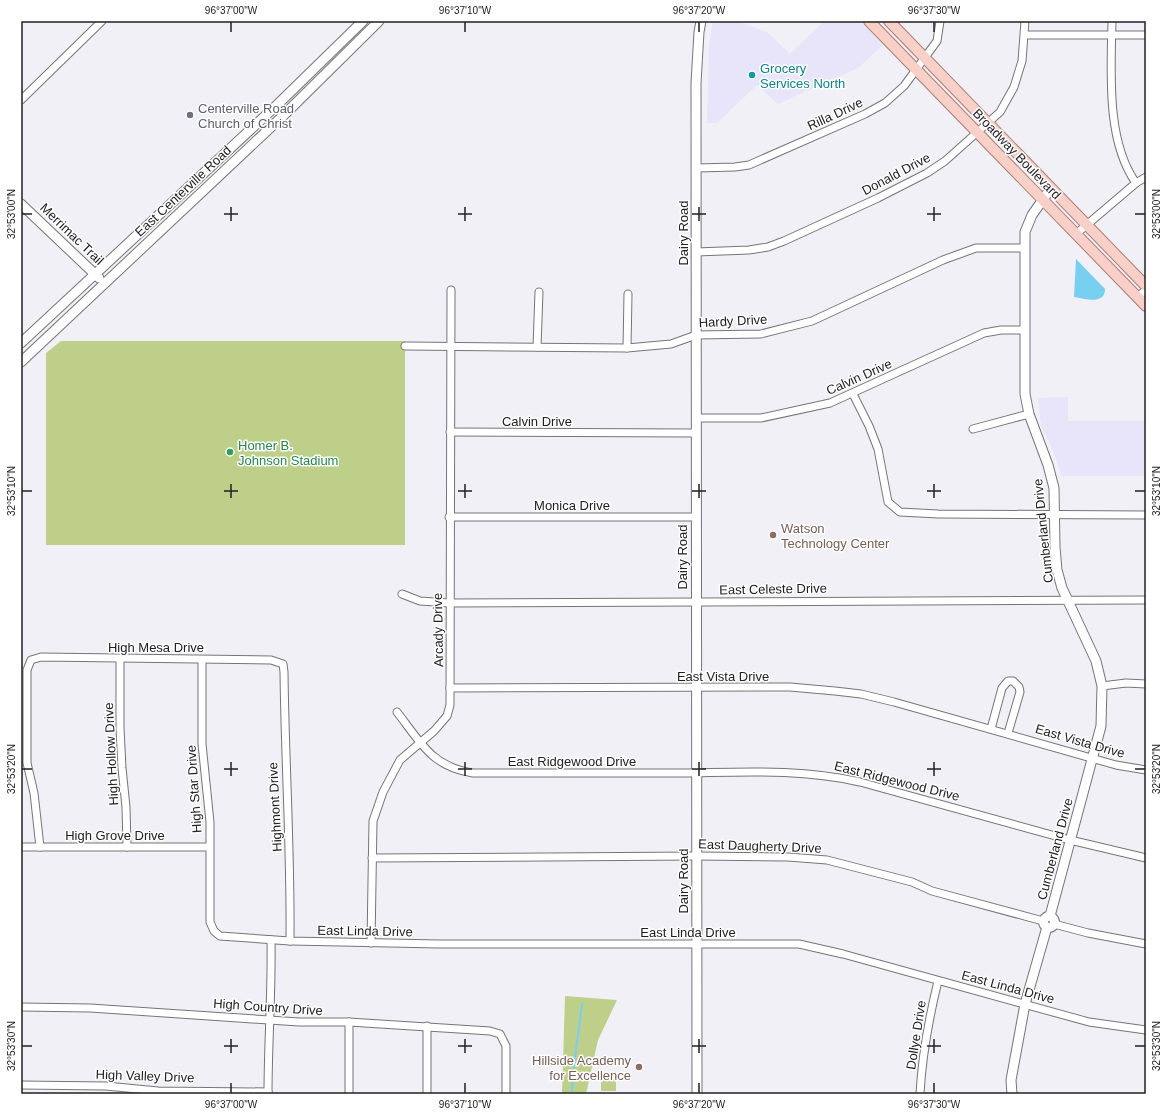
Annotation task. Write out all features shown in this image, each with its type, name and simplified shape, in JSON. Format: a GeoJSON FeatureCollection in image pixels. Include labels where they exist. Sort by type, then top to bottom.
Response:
{"type":"FeatureCollection","features":[{"type":"Feature","properties":{"kind":"main road","name":"Broadway Boulevard"},"geometry":{"type":"LineString","coordinates":[[869,21],[1146,306]]}},
{"type":"Feature","properties":{"kind":"main road","name":"Broadway Boulevard"},"geometry":{"type":"LineString","coordinates":[[889,21],[1146,286]]}},
{"type":"Feature","properties":{"kind":"street"},"geometry":{"type":"LineString","coordinates":[[21,100],[102,21]]}},
{"type":"Feature","properties":{"kind":"street","name":"East Centerville Road"},"geometry":{"type":"LineString","coordinates":[[21,343],[278,104],[363,21]]}},
{"type":"Feature","properties":{"kind":"street","name":"East Centerville Road"},"geometry":{"type":"LineString","coordinates":[[21,362],[286,113],[379,21]]}},
{"type":"Feature","properties":{"kind":"street","name":"Dairy Road"},"geometry":{"type":"LineString","coordinates":[[696,1094],[696,80],[701,21]]}},
{"type":"Feature","properties":{"kind":"street","name":"Rilla Drive"},"geometry":{"type":"LineString","coordinates":[[696,168],[735,167],[749,165],[865,114],[885,103],[904,86],[937,41],[940,21]]}},
{"type":"Feature","properties":{"kind":"street","name":"Donald Drive"},"geometry":{"type":"LineString","coordinates":[[696,252],[749,250],[784,241],[878,198],[927,173],[945,161],[1000,112],[1014,87],[1022,61],[1025,21]]}},
{"type":"Feature","properties":{"kind":"street"},"geometry":{"type":"LineString","coordinates":[[1112,21],[1113,124],[1126,170],[1136,183]]}},
{"type":"Feature","properties":{"kind":"street"},"geometry":{"type":"LineString","coordinates":[[356,28],[364,36]]}},
{"type":"Feature","properties":{"kind":"street"},"geometry":{"type":"LineString","coordinates":[[1025,35],[1146,35]]}},
{"type":"Feature","properties":{"kind":"street"},"geometry":{"type":"LineString","coordinates":[[278,104],[286,113]]}},
{"type":"Feature","properties":{"kind":"street"},"geometry":{"type":"LineString","coordinates":[[1076,234],[1136,183],[1146,177]]}},
{"type":"Feature","properties":{"kind":"street"},"geometry":{"type":"LineString","coordinates":[[188,188],[197,196]]}},
{"type":"Feature","properties":{"kind":"street","name":"Cumberland Drive"},"geometry":{"type":"LineString","coordinates":[[1012,1094],[1012,1080],[1025,1004],[1094,758],[1101,726],[1102,686],[1096,662],[1066,600],[1057,570],[1054,488],[1048,465],[1029,414],[1025,394],[1025,232],[1032,215],[1051,188]]}},
{"type":"Feature","properties":{"kind":"street","name":"Merrimac Trail"},"geometry":{"type":"LineString","coordinates":[[21,204],[105,283]]}},
{"type":"Feature","properties":{"kind":"street","name":"Hardy Drive"},"geometry":{"type":"LineString","coordinates":[[405,346],[627,348],[671,344],[696,335],[761,334],[794,327],[812,321],[943,260],[976,248],[1024,248]]}},
{"type":"Feature","properties":{"kind":"street","name":"Arcady Drive"},"geometry":{"type":"LineString","coordinates":[[371,943],[373,821],[383,792],[400,760],[434,732],[447,716],[450,705],[449,517],[451,290]]}},
{"type":"Feature","properties":{"kind":"street"},"geometry":{"type":"LineString","coordinates":[[1137,297],[1146,290]]}},
{"type":"Feature","properties":{"kind":"street"},"geometry":{"type":"LineString","coordinates":[[537,347],[539,292]]}},
{"type":"Feature","properties":{"kind":"street"},"geometry":{"type":"LineString","coordinates":[[627,348],[628,294]]}},
{"type":"Feature","properties":{"kind":"street","name":"Calvin Drive"},"geometry":{"type":"LineString","coordinates":[[696,418],[761,418],[830,403],[853,394],[984,333],[1002,330],[1024,330]]}},
{"type":"Feature","properties":{"kind":"street"},"geometry":{"type":"LineString","coordinates":[[853,394],[869,426],[878,449],[888,502],[900,512],[1146,515]]}},
{"type":"Feature","properties":{"kind":"street"},"geometry":{"type":"LineString","coordinates":[[973,429],[1029,414]]}},
{"type":"Feature","properties":{"kind":"street","name":"Calvin Drive"},"geometry":{"type":"LineString","coordinates":[[450,432],[696,433]]}},
{"type":"Feature","properties":{"kind":"street","name":"Monica Drive"},"geometry":{"type":"LineString","coordinates":[[449,517],[695,517]]}},
{"type":"Feature","properties":{"kind":"street","name":"East Celeste Drive"},"geometry":{"type":"LineString","coordinates":[[402,594],[420,600],[449,603],[695,603],[841,600],[1146,600]]}},
{"type":"Feature","properties":{"kind":"street","name":"High Mesa Drive"},"geometry":{"type":"LineString","coordinates":[[40,847],[34,793],[27,763],[27,670],[32,660],[41,658],[271,660],[283,664],[284,672]]}},
{"type":"Feature","properties":{"kind":"street","name":"High Hollow Drive"},"geometry":{"type":"LineString","coordinates":[[120,659],[120,728],[126,807],[127,847]]}},
{"type":"Feature","properties":{"kind":"street","name":"High Star Drive"},"geometry":{"type":"LineString","coordinates":[[202,660],[202,744],[210,822],[210,922],[214,931],[220,936]]}},
{"type":"Feature","properties":{"kind":"street","name":"Highmont Drive"},"geometry":{"type":"LineString","coordinates":[[284,672],[285,765],[288,796],[290,878],[290,941]]}},
{"type":"Feature","properties":{"kind":"street"},"geometry":{"type":"LineString","coordinates":[[991,729],[1002,688],[1008,681],[1013,681],[1019,687],[1020,692],[1008,734]]}},
{"type":"Feature","properties":{"kind":"street"},"geometry":{"type":"LineString","coordinates":[[1102,686],[1126,683],[1146,684]]}},
{"type":"Feature","properties":{"kind":"street","name":"East Vista Drive"},"geometry":{"type":"LineString","coordinates":[[450,688],[790,687],[861,694],[1116,765],[1146,770]]}},
{"type":"Feature","properties":{"kind":"street","name":"East Ridgewood Drive"},"geometry":{"type":"LineString","coordinates":[[397,712],[429,754],[444,765],[458,771],[473,774],[788,772],[832,776],[860,782],[1070,840],[1146,858]]}},
{"type":"Feature","properties":{"kind":"street","name":"High Grove Drive"},"geometry":{"type":"LineString","coordinates":[[21,847],[209,847]]}},
{"type":"Feature","properties":{"kind":"street","name":"East Daugherty Drive"},"geometry":{"type":"LineString","coordinates":[[372,858],[696,856],[788,857],[827,860],[912,882],[932,891],[1088,933],[1146,944]]}},
{"type":"Feature","properties":{"kind":"street","name":"East Linda Drive"},"geometry":{"type":"LineString","coordinates":[[220,936],[290,941],[371,943],[799,944],[938,980],[1089,1022],[1146,1030]]}},
{"type":"Feature","properties":{"kind":"street"},"geometry":{"type":"LineString","coordinates":[[268,1093],[271,940]]}},
{"type":"Feature","properties":{"kind":"street","name":"Dollye Drive"},"geometry":{"type":"LineString","coordinates":[[920,1094],[922,1066],[929,1016],[938,980]]}},
{"type":"Feature","properties":{"kind":"street","name":"High Country Drive"},"geometry":{"type":"LineString","coordinates":[[21,1007],[90,1008],[327,1023],[349,1022],[427,1026],[490,1031],[500,1034],[506,1046],[506,1094]]}},
{"type":"Feature","properties":{"kind":"street"},"geometry":{"type":"LineString","coordinates":[[349,1022],[349,1094]]}},
{"type":"Feature","properties":{"kind":"street"},"geometry":{"type":"LineString","coordinates":[[427,1026],[427,1094]]}},
{"type":"Feature","properties":{"kind":"street","name":"High Valley Drive"},"geometry":{"type":"LineString","coordinates":[[21,1085],[106,1086],[158,1090],[268,1093]]}},
{"type":"Feature","properties":{"kind":"shaded area"},"geometry":{"type":"Polygon","coordinates":[[[713,21],[735,21],[767,32],[790,54],[824,21],[860,21],[883,45],[858,68],[778,104],[757,85],[717,123],[707,123],[709,45],[713,21]]]}},
{"type":"Feature","properties":{"kind":"shaded area"},"geometry":{"type":"Polygon","coordinates":[[[1068,397],[1068,421],[1146,421],[1146,476],[1062,476],[1050,443],[1041,426],[1038,398],[1068,397]]]}},
{"type":"Feature","properties":{"kind":"green space"},"geometry":{"type":"Polygon","coordinates":[[[61,341],[405,341],[405,545],[46,545],[46,353],[61,341]]]}},
{"type":"Feature","properties":{"kind":"green space"},"geometry":{"type":"Polygon","coordinates":[[[565,996],[617,1000],[598,1040],[586,1094],[562,1094],[565,996]]]}},
{"type":"Feature","properties":{"kind":"green space"},"geometry":{"type":"Polygon","coordinates":[[[608,1075],[616,1082],[616,1091],[601,1091],[601,1082],[608,1075]]]}},
{"type":"Feature","properties":{"kind":"water"},"geometry":{"type":"Polygon","coordinates":[[[1076,259],[1105,289],[1102,297],[1094,300],[1074,297],[1076,259]]]}},
{"type":"Feature","properties":{"kind":"waterway"},"geometry":{"type":"LineString","coordinates":[[572,1094],[573,1072],[582,1004]]}},
{"type":"Feature","properties":{"kind":"place","name":"Grocery Services North"},"geometry":{"type":"Point","coordinates":[752,75]}},
{"type":"Feature","properties":{"kind":"place","name":"Centerville Road Church of Christ"},"geometry":{"type":"Point","coordinates":[190,115]}},
{"type":"Feature","properties":{"kind":"place","name":"Homer B. Johnson Stadium"},"geometry":{"type":"Point","coordinates":[230,452]}},
{"type":"Feature","properties":{"kind":"place","name":"Watson Technology Center"},"geometry":{"type":"Point","coordinates":[773,535]}},
{"type":"Feature","properties":{"kind":"place","name":"Hillside Academy for Excellence"},"geometry":{"type":"Point","coordinates":[639,1067]}}]}
